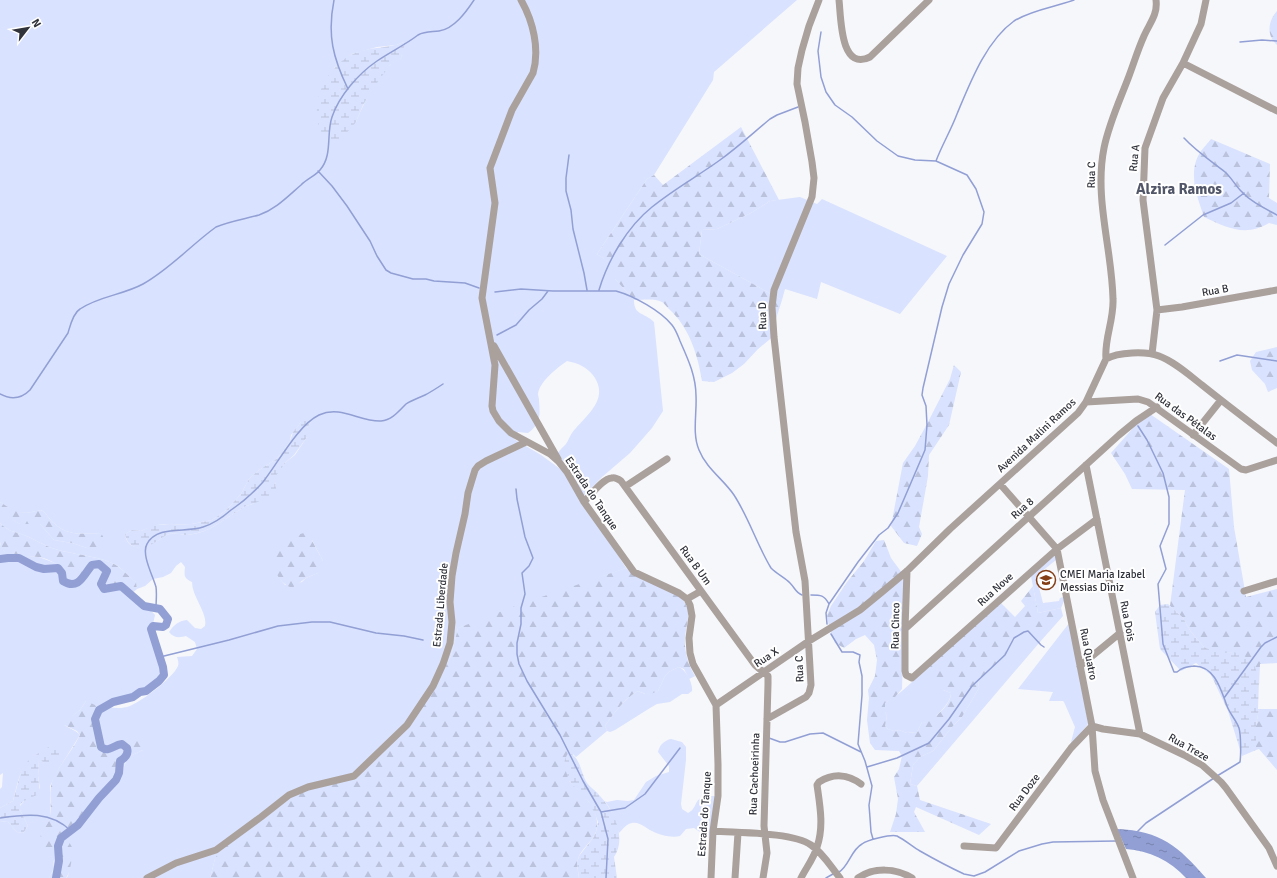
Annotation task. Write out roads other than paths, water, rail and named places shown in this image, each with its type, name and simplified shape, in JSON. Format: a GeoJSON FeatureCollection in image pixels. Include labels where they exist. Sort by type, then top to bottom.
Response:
{"type":"FeatureCollection","features":[{"type":"Feature","properties":{"kind":"street","name":"Estrada do Tanque"},"geometry":{"type":"LineString","coordinates":[[521,0],[530,17],[534,33],[536,58],[533,73],[512,110],[490,168],[495,203],[482,298],[495,365],[492,401],[493,411],[504,427],[510,432],[550,454],[559,462],[567,472],[584,502],[634,572],[679,593],[690,605],[692,616],[689,638],[690,653],[693,664],[716,705],[718,792],[713,831],[711,878]]}},
{"type":"Feature","properties":{"kind":"street","name":"Rua D"},"geometry":{"type":"LineString","coordinates":[[809,641],[805,581],[796,532],[772,307],[774,290],[812,197],[814,178],[811,155],[797,84],[798,68],[802,50],[819,0]]}},
{"type":"Feature","properties":{"kind":"street"},"geometry":{"type":"LineString","coordinates":[[838,0],[842,33],[846,49],[854,58],[862,60],[870,57],[930,0]]}},
{"type":"Feature","properties":{"kind":"street","name":"Rua C"},"geometry":{"type":"LineString","coordinates":[[1106,359],[1105,348],[1113,301],[1112,280],[1106,240],[1102,190],[1102,165],[1108,132],[1144,35],[1155,16],[1157,6],[1156,0]]}},
{"type":"Feature","properties":{"kind":"street","name":"Rua A"},"geometry":{"type":"LineString","coordinates":[[1152,354],[1157,310],[1143,200],[1145,148],[1163,98],[1183,63],[1201,24],[1206,0]]}},
{"type":"Feature","properties":{"kind":"street"},"geometry":{"type":"LineString","coordinates":[[1183,63],[1277,111]]}},
{"type":"Feature","properties":{"kind":"street","name":"Rua B"},"geometry":{"type":"LineString","coordinates":[[1157,310],[1277,290]]}},
{"type":"Feature","properties":{"kind":"street"},"geometry":{"type":"LineString","coordinates":[[491,340],[559,462]]}},
{"type":"Feature","properties":{"kind":"street"},"geometry":{"type":"LineString","coordinates":[[1106,359],[1122,354],[1152,354],[1168,361],[1277,443]]}},
{"type":"Feature","properties":{"kind":"street","name":"Avenida Malini Ramos"},"geometry":{"type":"LineString","coordinates":[[830,628],[860,610],[907,571],[950,529],[1071,420],[1086,402],[1106,359]]}},
{"type":"Feature","properties":{"kind":"street","name":"Rua das Pétalas"},"geometry":{"type":"LineString","coordinates":[[1086,402],[1138,399],[1148,402],[1244,470],[1277,460]]}},
{"type":"Feature","properties":{"kind":"street"},"geometry":{"type":"LineString","coordinates":[[1193,435],[1221,400]]}},
{"type":"Feature","properties":{"kind":"street","name":"Rua 8"},"geometry":{"type":"LineString","coordinates":[[905,629],[1136,421],[1157,407]]}},
{"type":"Feature","properties":{"kind":"street","name":"Estrada Liberdade"},"geometry":{"type":"LineString","coordinates":[[147,878],[176,863],[208,853],[220,847],[289,795],[308,788],[354,776],[407,725],[433,686],[444,664],[450,643],[452,622],[450,602],[455,561],[468,493],[475,470],[486,461],[526,442]]}},
{"type":"Feature","properties":{"kind":"street"},"geometry":{"type":"LineString","coordinates":[[584,502],[604,481],[611,478],[617,479],[626,486],[668,459]]}},
{"type":"Feature","properties":{"kind":"street","name":"Rua Dois"},"geometry":{"type":"LineString","coordinates":[[1086,466],[1140,734]]}},
{"type":"Feature","properties":{"kind":"street"},"geometry":{"type":"LineString","coordinates":[[1000,484],[1057,549]]}},
{"type":"Feature","properties":{"kind":"street","name":"Rua B Um"},"geometry":{"type":"LineString","coordinates":[[626,486],[755,665],[764,672]]}},
{"type":"Feature","properties":{"kind":"street","name":"Rua Nove"},"geometry":{"type":"LineString","coordinates":[[912,678],[1057,549],[1097,519]]}},
{"type":"Feature","properties":{"kind":"street","name":"Rua Quatro"},"geometry":{"type":"LineString","coordinates":[[1057,549],[1092,726],[1095,771],[1114,831],[1133,878]]}},
{"type":"Feature","properties":{"kind":"street","name":"Rua Cinco"},"geometry":{"type":"LineString","coordinates":[[907,571],[905,671],[906,675],[912,678]]}},
{"type":"Feature","properties":{"kind":"street"},"geometry":{"type":"LineString","coordinates":[[1244,591],[1277,581]]}},
{"type":"Feature","properties":{"kind":"street"},"geometry":{"type":"LineString","coordinates":[[687,600],[701,591]]}},
{"type":"Feature","properties":{"kind":"street","name":"Rua X"},"geometry":{"type":"LineString","coordinates":[[716,705],[830,628]]}},
{"type":"Feature","properties":{"kind":"street"},"geometry":{"type":"LineString","coordinates":[[1080,666],[1120,633]]}},
{"type":"Feature","properties":{"kind":"street","name":"Rua C"},"geometry":{"type":"LineString","coordinates":[[767,719],[806,697],[809,693],[811,685],[809,641]]}},
{"type":"Feature","properties":{"kind":"street","name":"Rua Cachoeirinha"},"geometry":{"type":"LineString","coordinates":[[763,878],[767,853],[764,833],[768,680],[764,672]]}},
{"type":"Feature","properties":{"kind":"street","name":"Rua Treze"},"geometry":{"type":"LineString","coordinates":[[1092,726],[1140,734],[1202,765],[1221,782],[1269,848],[1277,866]]}},
{"type":"Feature","properties":{"kind":"street","name":"Rua Doze"},"geometry":{"type":"LineString","coordinates":[[964,846],[996,848],[1071,748],[1092,726]]}},
{"type":"Feature","properties":{"kind":"street"},"geometry":{"type":"LineString","coordinates":[[801,878],[817,849],[820,838],[821,820],[817,785],[818,782],[834,776],[847,776],[853,778],[861,784]]}},
{"type":"Feature","properties":{"kind":"street"},"geometry":{"type":"LineString","coordinates":[[713,831],[764,833],[803,841],[817,849],[840,878]]}},
{"type":"Feature","properties":{"kind":"street"},"geometry":{"type":"LineString","coordinates":[[735,878],[738,833]]}},
{"type":"Feature","properties":{"kind":"street"},"geometry":{"type":"LineString","coordinates":[[858,878],[872,872],[890,870],[902,872],[912,878]]}},
{"type":"Feature","properties":{"kind":"water"},"geometry":{"type":"Polygon","coordinates":[[[1117,829],[1146,833],[1168,842],[1186,857],[1206,878],[1186,878],[1166,861],[1151,854],[1126,849],[1117,829]]]}},
{"type":"Feature","properties":{"kind":"waterway"},"geometry":{"type":"LineString","coordinates":[[334,0],[331,35],[338,67],[348,89]]}},
{"type":"Feature","properties":{"kind":"waterway"},"geometry":{"type":"LineString","coordinates":[[0,394],[16,398],[30,390],[68,333],[71,323],[80,309],[95,301],[127,291],[143,284],[171,264],[216,227],[259,215],[271,209],[282,202],[303,183],[316,174],[327,158],[330,124],[335,109],[344,93],[356,79],[377,61],[418,35],[426,32],[444,30],[450,27],[463,15],[474,0]]}},
{"type":"Feature","properties":{"kind":"waterway"},"geometry":{"type":"LineString","coordinates":[[936,161],[973,76],[987,51],[1004,29],[1014,21],[1035,11],[1074,0]]}},
{"type":"Feature","properties":{"kind":"waterway"},"geometry":{"type":"LineString","coordinates":[[821,32],[818,51],[821,77],[826,92],[835,105],[852,117],[877,141],[898,156],[915,160],[936,161],[967,175],[976,189],[984,212],[982,224],[963,255],[949,284],[942,307],[922,395],[926,406],[927,425],[925,450],[898,513],[888,528],[879,535],[858,562],[829,604],[826,613],[827,624]]}},
{"type":"Feature","properties":{"kind":"waterway"},"geometry":{"type":"LineString","coordinates":[[1240,42],[1262,40],[1277,41]]}},
{"type":"Feature","properties":{"kind":"waterway"},"geometry":{"type":"LineString","coordinates":[[599,290],[613,256],[634,224],[643,215],[669,194],[727,155],[770,119],[798,107]]}},
{"type":"Feature","properties":{"kind":"waterway"},"geometry":{"type":"LineString","coordinates":[[1184,138],[1227,174],[1245,195],[1277,215]]}},
{"type":"Feature","properties":{"kind":"waterway"},"geometry":{"type":"LineString","coordinates":[[569,155],[566,191],[587,290]]}},
{"type":"Feature","properties":{"kind":"waterway"},"geometry":{"type":"LineString","coordinates":[[318,171],[332,186],[347,206],[370,241],[386,270],[391,273],[413,279],[465,283],[479,288]]}},
{"type":"Feature","properties":{"kind":"waterway"},"geometry":{"type":"LineString","coordinates":[[1165,245],[1203,215],[1231,203],[1244,193]]}},
{"type":"Feature","properties":{"kind":"waterway"},"geometry":{"type":"LineString","coordinates":[[495,292],[521,289],[553,291],[616,291],[631,296],[661,314],[677,333],[689,361],[696,389],[696,437],[702,456],[706,463],[734,495],[771,568],[788,581],[797,592],[802,595]]}},
{"type":"Feature","properties":{"kind":"waterway"},"geometry":{"type":"LineString","coordinates":[[497,335],[516,325],[548,291]]}},
{"type":"Feature","properties":{"kind":"waterway"},"geometry":{"type":"LineString","coordinates":[[1220,361],[1237,355],[1277,361]]}},
{"type":"Feature","properties":{"kind":"waterway"},"geometry":{"type":"LineString","coordinates":[[156,608],[156,587],[145,553],[147,544],[152,538],[165,532],[203,527],[225,515],[260,486],[296,436],[311,420],[319,415],[327,412],[335,412],[373,421],[381,421],[389,419],[406,404],[443,384]]}},
{"type":"Feature","properties":{"kind":"waterway"},"geometry":{"type":"LineString","coordinates":[[1138,426],[1147,440],[1163,473],[1169,497],[1169,524],[1160,546],[1166,569],[1158,584],[1163,644],[1174,672],[1194,666],[1201,667],[1212,674],[1219,686],[1228,709],[1239,728],[1241,745],[1240,762],[1217,776]]}},
{"type":"Feature","properties":{"kind":"waterway"},"geometry":{"type":"LineString","coordinates":[[516,489],[525,537],[533,558],[529,566],[522,573],[525,594],[521,608],[521,624],[517,643],[519,664],[527,681],[560,735],[583,781],[601,812],[608,839],[606,878]]}},
{"type":"Feature","properties":{"kind":"waterway"},"geometry":{"type":"LineString","coordinates":[[0,559],[19,558],[36,567],[44,569],[58,568],[62,573],[63,581],[69,584],[77,583],[84,577],[92,565],[99,564],[107,571],[101,584],[104,589],[121,586],[144,606],[160,609],[168,619],[166,625],[163,627],[153,626],[151,629],[163,667],[164,675],[146,691],[140,692],[133,697],[113,702],[99,710],[95,719],[101,747],[104,749],[109,749],[122,744],[127,748],[127,754],[120,761],[119,773],[116,780],[99,798],[78,825],[61,838],[58,846],[59,861],[56,878]]}},
{"type":"Feature","properties":{"kind":"waterway"},"geometry":{"type":"LineString","coordinates":[[811,595],[822,596],[829,604]]}},
{"type":"Feature","properties":{"kind":"waterway"},"geometry":{"type":"LineString","coordinates":[[160,657],[278,626],[312,622],[330,622],[376,633],[423,640]]}},
{"type":"Feature","properties":{"kind":"waterway"},"geometry":{"type":"LineString","coordinates":[[867,767],[897,758],[929,743],[949,719],[972,686],[1005,655],[1014,638],[1028,631],[1044,647]]}},
{"type":"Feature","properties":{"kind":"waterway"},"geometry":{"type":"LineString","coordinates":[[831,634],[842,652],[853,652],[860,655],[859,662],[862,676],[862,695],[858,744],[865,761],[872,786],[869,805],[873,839]]}},
{"type":"Feature","properties":{"kind":"waterway"},"geometry":{"type":"LineString","coordinates":[[1224,698],[1261,647],[1265,643],[1277,637]]}},
{"type":"Feature","properties":{"kind":"waterway"},"geometry":{"type":"LineString","coordinates":[[769,738],[780,742],[785,742],[810,734],[823,733],[861,752]]}},
{"type":"Feature","properties":{"kind":"waterway"},"geometry":{"type":"LineString","coordinates":[[601,812],[625,808],[645,794],[680,748]]}},
{"type":"Feature","properties":{"kind":"waterway"},"geometry":{"type":"LineString","coordinates":[[1137,832],[1146,823],[1214,778]]}},
{"type":"Feature","properties":{"kind":"waterway"},"geometry":{"type":"LineString","coordinates":[[0,818],[29,815],[47,817],[55,820],[71,831]]}},
{"type":"Feature","properties":{"kind":"waterway"},"geometry":{"type":"LineString","coordinates":[[839,872],[845,866],[855,850],[862,844],[874,839],[890,836],[897,836],[942,863],[964,874],[974,876],[985,872],[1019,851],[1042,844],[1053,842],[1116,841]]}},
{"type":"Feature","properties":{"kind":"waterway"},"geometry":{"type":"LineString","coordinates":[[826,878],[833,874]]}},
{"type":"Feature","properties":{"kind":"place","name":"CMEI Maria Izabel Messias Diniz"},"geometry":{"type":"Point","coordinates":[1046,580]}},
{"type":"Feature","properties":{"kind":"district","name":"Alzira Ramos"},"geometry":{"type":"Point","coordinates":[1179,189]}}]}
